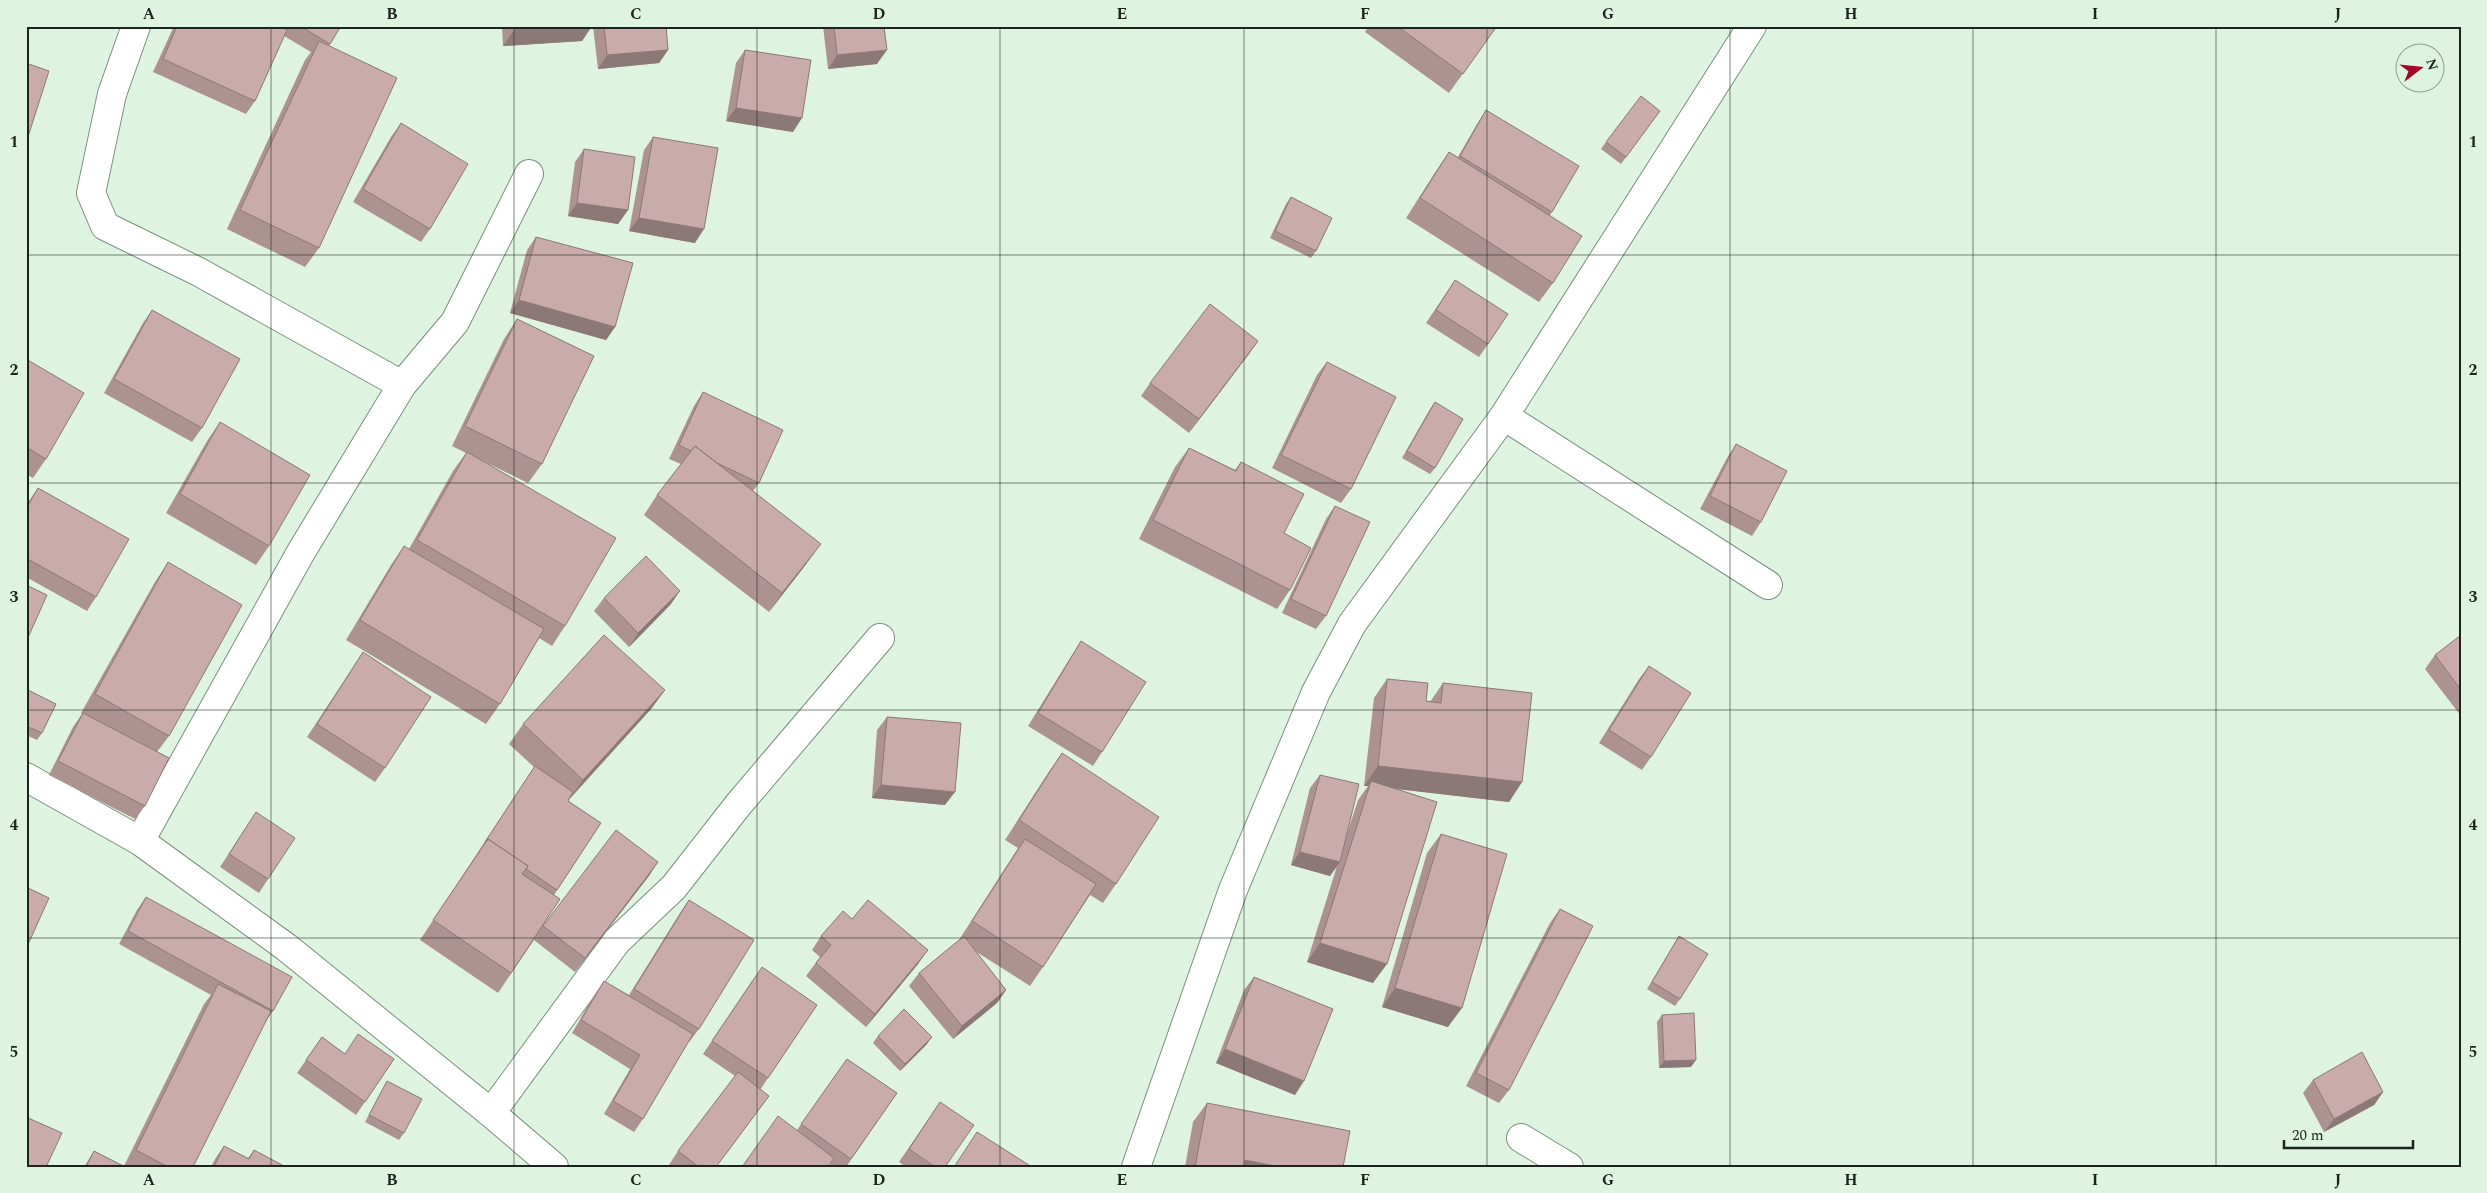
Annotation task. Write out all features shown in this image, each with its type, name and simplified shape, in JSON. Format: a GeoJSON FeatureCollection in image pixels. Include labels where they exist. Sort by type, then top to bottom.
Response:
{"type":"FeatureCollection","features":[{"type":"Feature","properties":{"kind":"street"},"geometry":{"type":"LineString","coordinates":[[136,26],[112,94],[91,193],[105,226],[199,272],[402,385]]}},
{"type":"Feature","properties":{"kind":"street"},"geometry":{"type":"LineString","coordinates":[[1136,1167],[1232,890],[1316,692],[1352,624],[1504,416],[1752,26]]}},
{"type":"Feature","properties":{"kind":"street"},"geometry":{"type":"LineString","coordinates":[[140,841],[301,552],[402,385],[454,322],[529,174]]}},
{"type":"Feature","properties":{"kind":"street"},"geometry":{"type":"LineString","coordinates":[[1504,416],[1768,585]]}},
{"type":"Feature","properties":{"kind":"street"},"geometry":{"type":"LineString","coordinates":[[491,1113],[618,941],[674,887],[738,805],[880,638]]}},
{"type":"Feature","properties":{"kind":"street"},"geometry":{"type":"LineString","coordinates":[[26,777],[140,841],[286,947],[491,1113],[554,1167]]}},
{"type":"Feature","properties":{"kind":"street"},"geometry":{"type":"LineString","coordinates":[[1521,1138],[1569,1167]]}},
{"type":"Feature","properties":{"kind":"building"},"geometry":{"type":"Polygon","coordinates":[[[177,26],[279,26],[287,30],[255,101],[163,59],[177,26]]]}},
{"type":"Feature","properties":{"kind":"building"},"geometry":{"type":"Polygon","coordinates":[[[300,26],[341,26],[330,44],[300,26]]]}},
{"type":"Feature","properties":{"kind":"building"},"geometry":{"type":"Polygon","coordinates":[[[604,26],[666,26],[668,50],[607,55],[604,26]]]}},
{"type":"Feature","properties":{"kind":"building"},"geometry":{"type":"Polygon","coordinates":[[[834,26],[884,26],[887,50],[837,55],[834,26]]]}},
{"type":"Feature","properties":{"kind":"building"},"geometry":{"type":"Polygon","coordinates":[[[1397,26],[1497,26],[1463,74],[1397,26]]]}},
{"type":"Feature","properties":{"kind":"building"},"geometry":{"type":"Polygon","coordinates":[[[319,41],[397,78],[319,248],[240,210],[319,41]]]}},
{"type":"Feature","properties":{"kind":"building"},"geometry":{"type":"Polygon","coordinates":[[[745,50],[811,60],[802,118],[736,108],[745,50]]]}},
{"type":"Feature","properties":{"kind":"building"},"geometry":{"type":"Polygon","coordinates":[[[26,63],[49,71],[26,143],[26,63]]]}},
{"type":"Feature","properties":{"kind":"building"},"geometry":{"type":"Polygon","coordinates":[[[1641,96],[1660,111],[1626,157],[1606,142],[1641,96]]]}},
{"type":"Feature","properties":{"kind":"building"},"geometry":{"type":"Polygon","coordinates":[[[1486,110],[1579,166],[1552,212],[1460,156],[1486,110]]]}},
{"type":"Feature","properties":{"kind":"building"},"geometry":{"type":"Polygon","coordinates":[[[401,123],[468,164],[430,229],[363,189],[401,123]]]}},
{"type":"Feature","properties":{"kind":"building"},"geometry":{"type":"Polygon","coordinates":[[[653,137],[718,148],[704,229],[639,218],[653,137]]]}},
{"type":"Feature","properties":{"kind":"building"},"geometry":{"type":"Polygon","coordinates":[[[584,149],[635,157],[628,210],[577,203],[584,149]]]}},
{"type":"Feature","properties":{"kind":"building"},"geometry":{"type":"Polygon","coordinates":[[[1449,152],[1582,236],[1553,283],[1420,198],[1449,152]]]}},
{"type":"Feature","properties":{"kind":"building"},"geometry":{"type":"Polygon","coordinates":[[[1291,197],[1332,218],[1316,251],[1275,231],[1291,197]]]}},
{"type":"Feature","properties":{"kind":"building"},"geometry":{"type":"Polygon","coordinates":[[[536,237],[633,263],[615,327],[519,300],[536,237]]]}},
{"type":"Feature","properties":{"kind":"building"},"geometry":{"type":"Polygon","coordinates":[[[1455,280],[1508,314],[1488,344],[1436,310],[1455,280]]]}},
{"type":"Feature","properties":{"kind":"building"},"geometry":{"type":"Polygon","coordinates":[[[1210,304],[1258,341],[1199,419],[1150,383],[1210,304]]]}},
{"type":"Feature","properties":{"kind":"building"},"geometry":{"type":"Polygon","coordinates":[[[152,310],[240,359],[202,428],[114,379],[152,310]]]}},
{"type":"Feature","properties":{"kind":"building"},"geometry":{"type":"Polygon","coordinates":[[[517,319],[594,356],[542,464],[465,426],[517,319]]]}},
{"type":"Feature","properties":{"kind":"building"},"geometry":{"type":"Polygon","coordinates":[[[26,359],[84,393],[46,459],[26,447],[26,359]]]}},
{"type":"Feature","properties":{"kind":"building"},"geometry":{"type":"Polygon","coordinates":[[[1327,362],[1396,397],[1351,489],[1281,455],[1327,362]]]}},
{"type":"Feature","properties":{"kind":"building"},"geometry":{"type":"Polygon","coordinates":[[[703,392],[783,430],[759,483],[717,463],[695,446],[691,451],[679,445],[703,392]]]}},
{"type":"Feature","properties":{"kind":"building"},"geometry":{"type":"Polygon","coordinates":[[[1435,402],[1463,419],[1435,468],[1407,451],[1435,402]]]}},
{"type":"Feature","properties":{"kind":"building"},"geometry":{"type":"Polygon","coordinates":[[[220,422],[310,475],[269,546],[180,494],[220,422]]]}},
{"type":"Feature","properties":{"kind":"building"},"geometry":{"type":"Polygon","coordinates":[[[1736,444],[1787,471],[1761,522],[1710,496],[1736,444]]]}},
{"type":"Feature","properties":{"kind":"building"},"geometry":{"type":"Polygon","coordinates":[[[695,446],[821,544],[782,593],[657,495],[695,446]]]}},
{"type":"Feature","properties":{"kind":"building"},"geometry":{"type":"Polygon","coordinates":[[[1189,448],[1236,471],[1241,462],[1304,494],[1284,533],[1311,548],[1290,590],[1153,520],[1189,448]]]}},
{"type":"Feature","properties":{"kind":"building"},"geometry":{"type":"Polygon","coordinates":[[[467,452],[616,538],[565,626],[417,540],[467,452]]]}},
{"type":"Feature","properties":{"kind":"building"},"geometry":{"type":"Polygon","coordinates":[[[38,488],[129,539],[96,597],[26,558],[26,509],[38,488]]]}},
{"type":"Feature","properties":{"kind":"building"},"geometry":{"type":"Polygon","coordinates":[[[1335,506],[1370,522],[1326,616],[1291,599],[1335,506]]]}},
{"type":"Feature","properties":{"kind":"building"},"geometry":{"type":"Polygon","coordinates":[[[404,546],[544,629],[500,704],[360,620],[404,546]]]}},
{"type":"Feature","properties":{"kind":"building"},"geometry":{"type":"Polygon","coordinates":[[[646,556],[680,591],[638,633],[604,598],[646,556]]]}},
{"type":"Feature","properties":{"kind":"building"},"geometry":{"type":"Polygon","coordinates":[[[168,562],[242,605],[169,736],[95,694],[168,562]]]}},
{"type":"Feature","properties":{"kind":"building"},"geometry":{"type":"Polygon","coordinates":[[[26,585],[47,595],[26,642],[26,585]]]}},
{"type":"Feature","properties":{"kind":"building"},"geometry":{"type":"Polygon","coordinates":[[[604,635],[665,690],[583,780],[523,724],[604,635]]]}},
{"type":"Feature","properties":{"kind":"building"},"geometry":{"type":"Polygon","coordinates":[[[2461,635],[2461,690],[2435,655],[2461,635]]]}},
{"type":"Feature","properties":{"kind":"building"},"geometry":{"type":"Polygon","coordinates":[[[1081,641],[1146,682],[1102,752],[1038,713],[1081,641]]]}},
{"type":"Feature","properties":{"kind":"building"},"geometry":{"type":"Polygon","coordinates":[[[363,652],[431,697],[385,768],[317,724],[363,652]]]}},
{"type":"Feature","properties":{"kind":"building"},"geometry":{"type":"Polygon","coordinates":[[[1649,666],[1691,693],[1651,757],[1609,730],[1649,666]]]}},
{"type":"Feature","properties":{"kind":"building"},"geometry":{"type":"Polygon","coordinates":[[[1387,679],[1428,683],[1426,701],[1441,703],[1443,683],[1532,693],[1522,782],[1378,766],[1387,679]]]}},
{"type":"Feature","properties":{"kind":"building"},"geometry":{"type":"Polygon","coordinates":[[[26,689],[56,704],[42,733],[26,726],[26,689]]]}},
{"type":"Feature","properties":{"kind":"building"},"geometry":{"type":"Polygon","coordinates":[[[83,713],[169,758],[145,806],[58,761],[83,713]]]}},
{"type":"Feature","properties":{"kind":"building"},"geometry":{"type":"Polygon","coordinates":[[[887,717],[961,723],[955,792],[881,785],[887,717]]]}},
{"type":"Feature","properties":{"kind":"building"},"geometry":{"type":"Polygon","coordinates":[[[1062,753],[1159,817],[1116,884],[1019,820],[1062,753]]]}},
{"type":"Feature","properties":{"kind":"building"},"geometry":{"type":"Polygon","coordinates":[[[535,766],[573,792],[568,801],[601,823],[557,890],[526,869],[528,866],[488,839],[485,842],[535,766]]]}},
{"type":"Feature","properties":{"kind":"building"},"geometry":{"type":"Polygon","coordinates":[[[1320,775],[1359,784],[1340,862],[1300,852],[1320,775]]]}},
{"type":"Feature","properties":{"kind":"building"},"geometry":{"type":"Polygon","coordinates":[[[1371,781],[1437,802],[1387,964],[1320,943],[1371,781]]]}},
{"type":"Feature","properties":{"kind":"building"},"geometry":{"type":"Polygon","coordinates":[[[256,812],[295,838],[268,879],[229,854],[256,812]]]}},
{"type":"Feature","properties":{"kind":"building"},"geometry":{"type":"Polygon","coordinates":[[[616,830],[658,862],[585,958],[543,926],[616,830]]]}},
{"type":"Feature","properties":{"kind":"building"},"geometry":{"type":"Polygon","coordinates":[[[1441,834],[1507,854],[1462,1008],[1395,988],[1441,834]]]}},
{"type":"Feature","properties":{"kind":"building"},"geometry":{"type":"Polygon","coordinates":[[[488,839],[528,866],[522,874],[560,899],[511,973],[433,920],[488,839]]]}},
{"type":"Feature","properties":{"kind":"building"},"geometry":{"type":"Polygon","coordinates":[[[1025,839],[1096,884],[1043,967],[972,921],[1025,839]]]}},
{"type":"Feature","properties":{"kind":"building"},"geometry":{"type":"Polygon","coordinates":[[[26,887],[49,898],[26,949],[26,887]]]}},
{"type":"Feature","properties":{"kind":"building"},"geometry":{"type":"Polygon","coordinates":[[[146,897],[292,977],[273,1011],[128,931],[146,897]]]}},
{"type":"Feature","properties":{"kind":"building"},"geometry":{"type":"Polygon","coordinates":[[[689,900],[754,940],[699,1029],[634,989],[689,900]]]}},
{"type":"Feature","properties":{"kind":"building"},"geometry":{"type":"Polygon","coordinates":[[[868,900],[928,950],[875,1014],[816,963],[831,945],[821,936],[843,911],[852,919],[868,900]]]}},
{"type":"Feature","properties":{"kind":"building"},"geometry":{"type":"Polygon","coordinates":[[[1560,909],[1593,926],[1509,1090],[1476,1073],[1560,909]]]}},
{"type":"Feature","properties":{"kind":"building"},"geometry":{"type":"Polygon","coordinates":[[[964,936],[1006,990],[962,1026],[919,973],[964,936]]]}},
{"type":"Feature","properties":{"kind":"building"},"geometry":{"type":"Polygon","coordinates":[[[1679,936],[1708,954],[1680,999],[1652,982],[1679,936]]]}},
{"type":"Feature","properties":{"kind":"building"},"geometry":{"type":"Polygon","coordinates":[[[762,967],[817,1005],[768,1078],[712,1041],[762,967]]]}},
{"type":"Feature","properties":{"kind":"building"},"geometry":{"type":"Polygon","coordinates":[[[1254,977],[1333,1009],[1304,1081],[1225,1049],[1254,977]]]}},
{"type":"Feature","properties":{"kind":"building"},"geometry":{"type":"Polygon","coordinates":[[[604,981],[693,1034],[643,1119],[613,1101],[640,1055],[581,1020],[604,981]]]}},
{"type":"Feature","properties":{"kind":"building"},"geometry":{"type":"Polygon","coordinates":[[[218,984],[271,1011],[193,1167],[168,1167],[136,1150],[218,984]]]}},
{"type":"Feature","properties":{"kind":"building"},"geometry":{"type":"Polygon","coordinates":[[[904,1009],[932,1037],[905,1064],[878,1036],[904,1009]]]}},
{"type":"Feature","properties":{"kind":"building"},"geometry":{"type":"Polygon","coordinates":[[[1694,1013],[1696,1060],[1664,1061],[1662,1015],[1694,1013]]]}},
{"type":"Feature","properties":{"kind":"building"},"geometry":{"type":"Polygon","coordinates":[[[358,1034],[394,1059],[365,1102],[306,1060],[322,1037],[345,1054],[358,1034]]]}},
{"type":"Feature","properties":{"kind":"building"},"geometry":{"type":"Polygon","coordinates":[[[2362,1052],[2383,1092],[2334,1119],[2313,1080],[2362,1052]]]}},
{"type":"Feature","properties":{"kind":"building"},"geometry":{"type":"Polygon","coordinates":[[[847,1059],[897,1093],[851,1159],[801,1124],[847,1059]]]}},
{"type":"Feature","properties":{"kind":"building"},"geometry":{"type":"Polygon","coordinates":[[[738,1072],[769,1096],[716,1167],[699,1167],[678,1151],[738,1072]]]}},
{"type":"Feature","properties":{"kind":"building"},"geometry":{"type":"Polygon","coordinates":[[[387,1081],[422,1099],[404,1133],[369,1115],[387,1081]]]}},
{"type":"Feature","properties":{"kind":"building"},"geometry":{"type":"Polygon","coordinates":[[[940,1102],[974,1125],[945,1167],[935,1167],[909,1149],[940,1102]]]}},
{"type":"Feature","properties":{"kind":"building"},"geometry":{"type":"Polygon","coordinates":[[[1207,1103],[1350,1131],[1343,1167],[1280,1167],[1245,1160],[1244,1167],[1195,1167],[1207,1103]]]}},
{"type":"Feature","properties":{"kind":"building"},"geometry":{"type":"Polygon","coordinates":[[[778,1116],[834,1158],[828,1167],[742,1167],[778,1116]]]}},
{"type":"Feature","properties":{"kind":"building"},"geometry":{"type":"Polygon","coordinates":[[[26,1117],[62,1133],[46,1167],[26,1167],[26,1117]]]}},
{"type":"Feature","properties":{"kind":"building"},"geometry":{"type":"Polygon","coordinates":[[[977,1132],[1032,1167],[954,1167],[977,1132]]]}},
{"type":"Feature","properties":{"kind":"building"},"geometry":{"type":"Polygon","coordinates":[[[224,1146],[249,1159],[254,1150],[286,1167],[214,1167],[224,1146]]]}},
{"type":"Feature","properties":{"kind":"building"},"geometry":{"type":"Polygon","coordinates":[[[94,1151],[125,1167],[86,1167],[94,1151]]]}}]}
